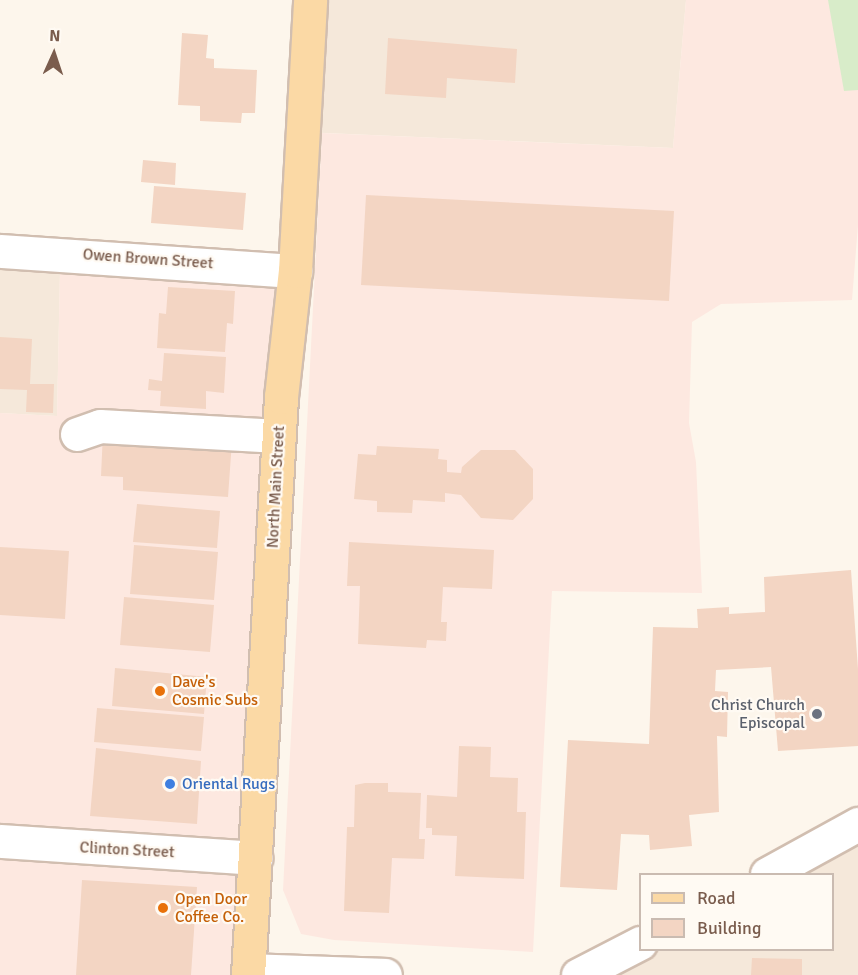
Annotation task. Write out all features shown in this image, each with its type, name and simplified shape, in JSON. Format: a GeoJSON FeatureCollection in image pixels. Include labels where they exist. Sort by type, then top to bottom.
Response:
{"type":"FeatureCollection","features":[{"type":"Feature","properties":{"kind":"main road","name":"North Main Street"},"geometry":{"type":"LineString","coordinates":[[249,972],[279,436],[295,271],[310,0]]}},
{"type":"Feature","properties":{"kind":"street","name":"Owen Brown Street"},"geometry":{"type":"LineString","coordinates":[[0,251],[295,271]]}},
{"type":"Feature","properties":{"kind":"street"},"geometry":{"type":"LineString","coordinates":[[77,434],[100,426],[279,436]]}},
{"type":"Feature","properties":{"kind":"street"},"geometry":{"type":"LineString","coordinates":[[769,873],[858,824]]}},
{"type":"Feature","properties":{"kind":"street","name":"Clinton Street"},"geometry":{"type":"LineString","coordinates":[[0,841],[255,858]]}},
{"type":"Feature","properties":{"kind":"street"},"geometry":{"type":"LineString","coordinates":[[578,975],[639,944]]}},
{"type":"Feature","properties":{"kind":"street"},"geometry":{"type":"LineString","coordinates":[[249,972],[385,975]]}},
{"type":"Feature","properties":{"kind":"shaded area"},"geometry":{"type":"Polygon","coordinates":[[[310,0],[686,0],[673,148],[303,132],[310,0]]]}},
{"type":"Feature","properties":{"kind":"shaded area"},"geometry":{"type":"Polygon","coordinates":[[[686,0],[858,0],[858,225],[852,300],[721,304],[692,322],[689,423],[696,462],[702,593],[552,591],[533,952],[334,940],[301,934],[283,890],[322,133],[673,148],[686,0]]]}},
{"type":"Feature","properties":{"kind":"shaded area"},"geometry":{"type":"Polygon","coordinates":[[[0,251],[60,271],[57,416],[0,413],[0,251]]]}},
{"type":"Feature","properties":{"kind":"shaded area"},"geometry":{"type":"Polygon","coordinates":[[[60,271],[275,283],[236,975],[0,975],[0,413],[57,416],[60,271]]]}},
{"type":"Feature","properties":{"kind":"shaded area"},"geometry":{"type":"Polygon","coordinates":[[[858,824],[858,975],[578,975],[639,950],[834,951],[834,873],[769,873],[858,824]]]}},
{"type":"Feature","properties":{"kind":"green space"},"geometry":{"type":"Polygon","coordinates":[[[828,0],[858,0],[858,90],[844,91],[828,0]]]}},
{"type":"Feature","properties":{"kind":"building"},"geometry":{"type":"Polygon","coordinates":[[[182,33],[208,35],[206,58],[214,59],[214,68],[257,70],[255,113],[242,113],[241,123],[200,121],[200,106],[178,105],[182,33]]]}},
{"type":"Feature","properties":{"kind":"building"},"geometry":{"type":"Polygon","coordinates":[[[388,38],[517,49],[515,83],[447,78],[446,98],[385,94],[388,38]]]}},
{"type":"Feature","properties":{"kind":"building"},"geometry":{"type":"Polygon","coordinates":[[[143,160],[176,163],[175,185],[141,182],[143,160]]]}},
{"type":"Feature","properties":{"kind":"building"},"geometry":{"type":"Polygon","coordinates":[[[154,186],[246,193],[243,230],[151,223],[154,186]]]}},
{"type":"Feature","properties":{"kind":"building"},"geometry":{"type":"Polygon","coordinates":[[[366,195],[674,211],[669,301],[361,285],[366,195]]]}},
{"type":"Feature","properties":{"kind":"building"},"geometry":{"type":"Polygon","coordinates":[[[168,287],[235,291],[233,324],[227,323],[225,352],[157,348],[159,313],[166,314],[168,287]]]}},
{"type":"Feature","properties":{"kind":"building"},"geometry":{"type":"Polygon","coordinates":[[[0,337],[32,339],[30,384],[54,384],[53,413],[26,412],[27,390],[0,389],[0,337]]]}},
{"type":"Feature","properties":{"kind":"building"},"geometry":{"type":"Polygon","coordinates":[[[164,353],[226,357],[224,393],[206,391],[206,409],[160,406],[161,391],[148,390],[149,379],[162,381],[164,353]]]}},
{"type":"Feature","properties":{"kind":"building"},"geometry":{"type":"Polygon","coordinates":[[[103,432],[232,441],[228,497],[123,490],[123,477],[101,476],[103,432]]]}},
{"type":"Feature","properties":{"kind":"building"},"geometry":{"type":"Polygon","coordinates":[[[377,446],[439,449],[438,459],[447,460],[447,472],[461,473],[462,467],[481,450],[515,450],[533,469],[533,499],[513,520],[481,518],[461,495],[445,493],[445,502],[413,500],[412,513],[377,512],[377,501],[354,499],[358,454],[376,455],[377,446]]]}},
{"type":"Feature","properties":{"kind":"building"},"geometry":{"type":"Polygon","coordinates":[[[137,504],[220,511],[217,548],[133,542],[137,504]]]}},
{"type":"Feature","properties":{"kind":"building"},"geometry":{"type":"Polygon","coordinates":[[[349,542],[494,550],[492,589],[443,587],[441,622],[447,622],[446,641],[427,640],[426,648],[358,644],[360,586],[347,586],[349,542]]]}},
{"type":"Feature","properties":{"kind":"building"},"geometry":{"type":"Polygon","coordinates":[[[134,545],[218,552],[214,600],[130,594],[134,545]]]}},
{"type":"Feature","properties":{"kind":"building"},"geometry":{"type":"Polygon","coordinates":[[[0,547],[69,551],[65,619],[0,615],[0,547]]]}},
{"type":"Feature","properties":{"kind":"building","name":"Christ Church Episcopal"},"geometry":{"type":"Polygon","coordinates":[[[851,570],[858,669],[858,746],[778,751],[771,667],[716,670],[715,691],[728,692],[727,737],[717,736],[719,812],[689,815],[692,846],[650,850],[649,835],[621,834],[617,890],[560,887],[568,740],[649,744],[653,627],[698,628],[697,609],[729,607],[729,614],[765,612],[764,577],[851,570]]]}},
{"type":"Feature","properties":{"kind":"building"},"geometry":{"type":"Polygon","coordinates":[[[124,597],[214,605],[210,652],[120,645],[124,597]]]}},
{"type":"Feature","properties":{"kind":"building","name":"Dave's Cosmic Subs"},"geometry":{"type":"Polygon","coordinates":[[[115,668],[207,677],[204,714],[112,706],[115,668]]]}},
{"type":"Feature","properties":{"kind":"building"},"geometry":{"type":"Polygon","coordinates":[[[97,708],[204,717],[201,751],[94,742],[97,708]]]}},
{"type":"Feature","properties":{"kind":"building"},"geometry":{"type":"Polygon","coordinates":[[[459,746],[491,747],[490,777],[518,778],[517,812],[526,812],[524,879],[455,876],[457,836],[432,835],[432,828],[426,828],[427,795],[457,797],[459,746]]]}},
{"type":"Feature","properties":{"kind":"building"},"geometry":{"type":"Polygon","coordinates":[[[96,748],[201,761],[197,824],[90,816],[96,748]]]}},
{"type":"Feature","properties":{"kind":"building"},"geometry":{"type":"Polygon","coordinates":[[[388,783],[388,792],[421,793],[419,839],[425,839],[424,859],[392,858],[389,913],[344,911],[347,827],[354,827],[355,785],[388,783]]]}},
{"type":"Feature","properties":{"kind":"building"},"geometry":{"type":"Polygon","coordinates":[[[82,880],[197,887],[191,975],[76,975],[82,880]]]}},
{"type":"Feature","properties":{"kind":"building"},"geometry":{"type":"Polygon","coordinates":[[[752,958],[802,959],[802,975],[751,975],[752,958]]]}},
{"type":"Feature","properties":{"kind":"place","name":"Dave's Cosmic Subs"},"geometry":{"type":"Point","coordinates":[160,691]}},
{"type":"Feature","properties":{"kind":"place","name":"Christ Church Episcopal"},"geometry":{"type":"Point","coordinates":[817,714]}},
{"type":"Feature","properties":{"kind":"place","name":"Oriental Rugs"},"geometry":{"type":"Point","coordinates":[170,784]}},
{"type":"Feature","properties":{"kind":"place","name":"Open Door Coffee Co."},"geometry":{"type":"Point","coordinates":[163,908]}}]}
